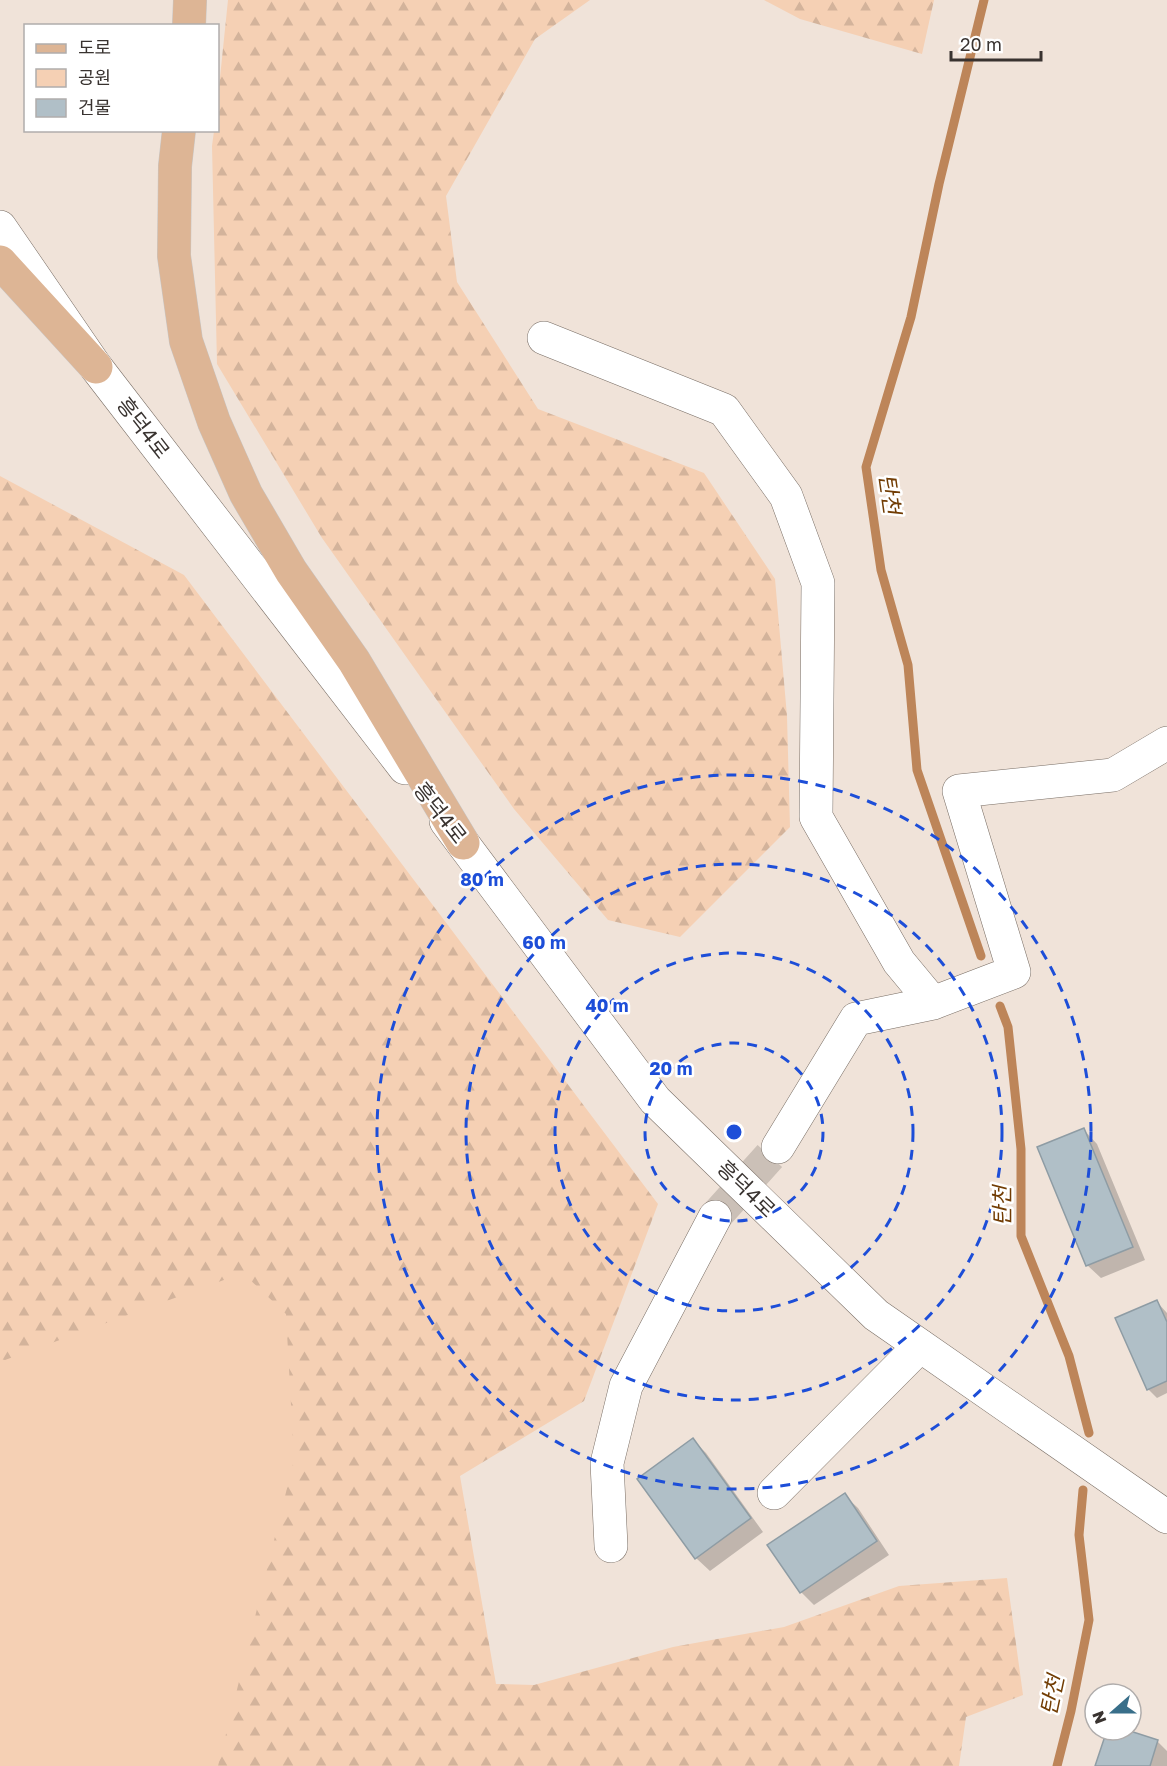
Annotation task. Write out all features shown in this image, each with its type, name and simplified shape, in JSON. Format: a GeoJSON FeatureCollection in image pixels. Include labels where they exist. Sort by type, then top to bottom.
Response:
{"type":"FeatureCollection","features":[{"type":"Feature","properties":{"kind":"main road"},"geometry":{"type":"LineString","coordinates":[[189,24],[190,0]]}},
{"type":"Feature","properties":{"kind":"main road"},"geometry":{"type":"LineString","coordinates":[[179,132],[175,166],[174,256],[186,341],[214,422],[246,494],[291,571],[354,662],[463,843]]}},
{"type":"Feature","properties":{"kind":"main road"},"geometry":{"type":"LineString","coordinates":[[0,262],[96,367]]}},
{"type":"Feature","properties":{"kind":"street","name":"흥덕4로"},"geometry":{"type":"LineString","coordinates":[[0,227],[96,367],[463,843],[655,1100],[876,1315],[1167,1516]]}},
{"type":"Feature","properties":{"kind":"street"},"geometry":{"type":"LineString","coordinates":[[544,338],[724,410],[786,496],[818,583],[816,817],[899,962],[933,1003]]}},
{"type":"Feature","properties":{"kind":"street"},"geometry":{"type":"LineString","coordinates":[[778,1146],[855,1019],[933,1003],[1014,972],[958,791],[1113,775],[1167,743]]}},
{"type":"Feature","properties":{"kind":"street"},"geometry":{"type":"LineString","coordinates":[[611,1546],[607,1463],[626,1386],[715,1217]]}},
{"type":"Feature","properties":{"kind":"street"},"geometry":{"type":"LineString","coordinates":[[774,1493],[920,1346]]}},
{"type":"Feature","properties":{"kind":"green space"},"geometry":{"type":"Polygon","coordinates":[[[228,0],[590,0],[535,39],[446,196],[457,282],[538,409],[704,473],[775,579],[787,716],[790,827],[680,937],[608,920],[514,809],[322,538],[217,364],[212,146],[214,132],[219,132],[219,87],[228,0]]]}},
{"type":"Feature","properties":{"kind":"green space"},"geometry":{"type":"Polygon","coordinates":[[[764,0],[934,0],[922,54],[800,19],[764,0]]]}},
{"type":"Feature","properties":{"kind":"green space"},"geometry":{"type":"Polygon","coordinates":[[[0,476],[184,575],[658,1204],[584,1401],[460,1476],[496,1684],[534,1685],[673,1647],[784,1627],[899,1586],[1007,1578],[1023,1695],[966,1717],[959,1766],[218,1766],[294,1460],[286,1314],[243,1273],[5,1360],[0,1359],[0,476]]]}},
{"type":"Feature","properties":{"kind":"green space"},"geometry":{"type":"Polygon","coordinates":[[[301,1225],[296,1766],[0,1766],[0,1286],[301,1225]]]}},
{"type":"Feature","properties":{"kind":"building"},"geometry":{"type":"Polygon","coordinates":[[[1084,1128],[1133,1247],[1086,1266],[1037,1147],[1084,1128]]]}},
{"type":"Feature","properties":{"kind":"building"},"geometry":{"type":"Polygon","coordinates":[[[1157,1300],[1167,1322],[1167,1381],[1147,1390],[1115,1318],[1157,1300]]]}},
{"type":"Feature","properties":{"kind":"building"},"geometry":{"type":"Polygon","coordinates":[[[693,1438],[751,1518],[695,1559],[637,1479],[693,1438]]]}},
{"type":"Feature","properties":{"kind":"building"},"geometry":{"type":"Polygon","coordinates":[[[845,1493],[877,1541],[800,1593],[767,1545],[845,1493]]]}},
{"type":"Feature","properties":{"kind":"building"},"geometry":{"type":"Polygon","coordinates":[[[1143,1735],[1158,1740],[1150,1766],[1095,1766],[1103,1742],[1143,1742],[1143,1735]]]}},
{"type":"Feature","properties":{"kind":"waterway","name":"탄천"},"geometry":{"type":"LineString","coordinates":[[981,956],[917,770],[908,665],[881,570],[866,467],[911,317],[939,184],[984,0]]}},
{"type":"Feature","properties":{"kind":"waterway","name":"탄천"},"geometry":{"type":"LineString","coordinates":[[1000,1006],[1008,1027],[1021,1149],[1021,1236],[1069,1356],[1089,1433]]}},
{"type":"Feature","properties":{"kind":"waterway","name":"탄천"},"geometry":{"type":"LineString","coordinates":[[1057,1766],[1071,1711],[1089,1620],[1079,1535],[1083,1490]]}},
{"type":"Feature","properties":{"kind":"tunnel"},"geometry":{"type":"LineString","coordinates":[[715,1217],[778,1147]]}}]}
